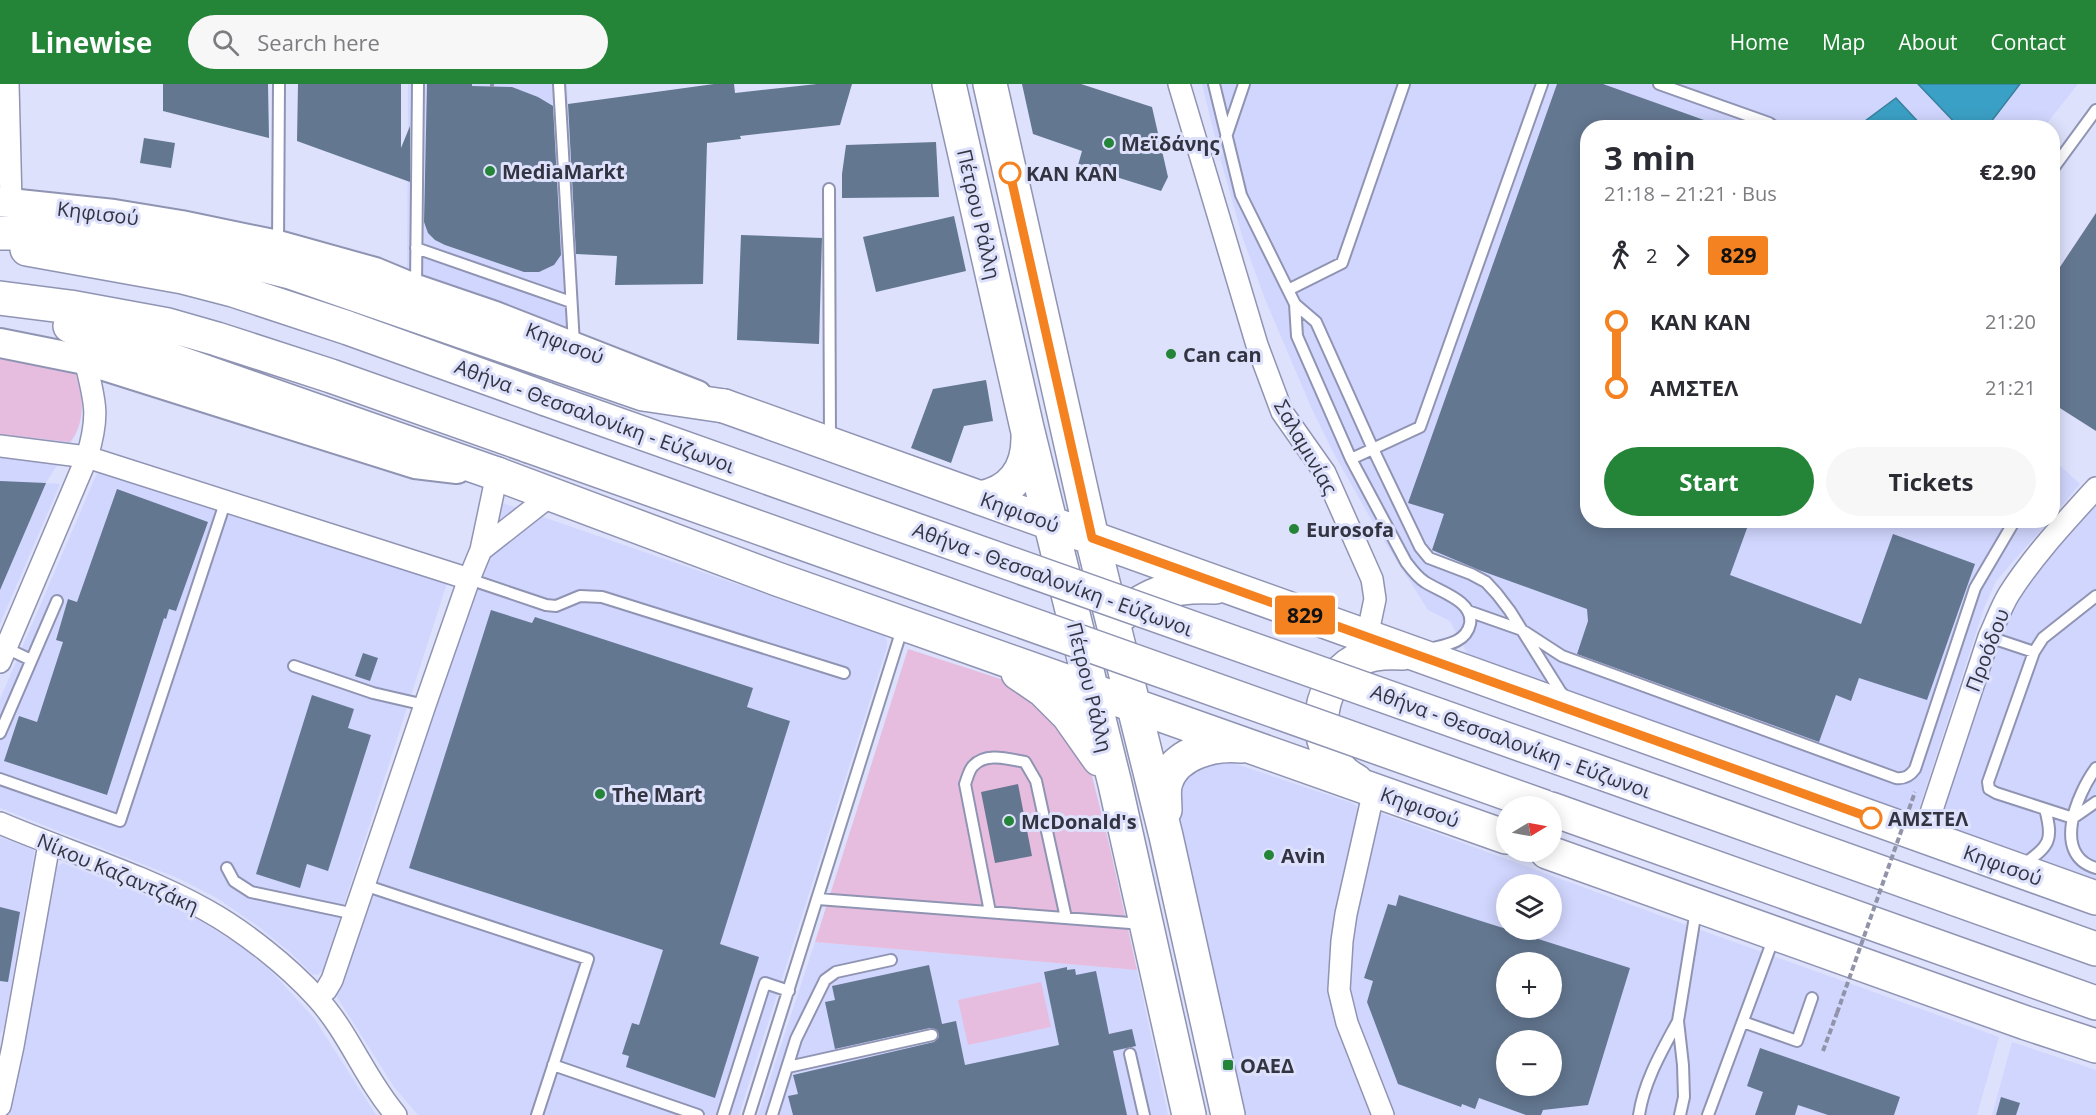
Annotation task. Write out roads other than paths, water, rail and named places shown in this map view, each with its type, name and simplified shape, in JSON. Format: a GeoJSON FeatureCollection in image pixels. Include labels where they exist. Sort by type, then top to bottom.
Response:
{"type":"FeatureCollection","features":[{"type":"Feature","properties":{"kind":"main road","name":"Πέτρου Ράλλη"},"geometry":{"type":"LineString","coordinates":[[949,84],[1027,428],[1115,784],[1189,1115]]}},
{"type":"Feature","properties":{"kind":"main road","name":"Πέτρου Ράλλη"},"geometry":{"type":"LineString","coordinates":[[990,84],[1092,538],[1166,836],[1228,1115]]}},
{"type":"Feature","properties":{"kind":"main road"},"geometry":{"type":"LineString","coordinates":[[0,233],[89,233],[204,251],[290,272],[643,394],[724,406]]}},
{"type":"Feature","properties":{"kind":"main road","name":"Αθήνα - Θεσσαλονίκη - Εύζωνοι"},"geometry":{"type":"LineString","coordinates":[[0,247],[78,257],[183,277],[232,290],[348,328],[2096,949]]}},
{"type":"Feature","properties":{"kind":"main road"},"geometry":{"type":"LineString","coordinates":[[0,298],[168,326],[217,339],[330,376],[1514,796]]}},
{"type":"Feature","properties":{"kind":"main road"},"geometry":{"type":"LineString","coordinates":[[0,304],[120,342],[497,474]]}},
{"type":"Feature","properties":{"kind":"main road","name":"Κηφισού"},"geometry":{"type":"LineString","coordinates":[[724,406],[2096,898]]}},
{"type":"Feature","properties":{"kind":"main road"},"geometry":{"type":"LineString","coordinates":[[980,498],[1005,488],[1018,476],[1026,462],[1027,428]]}},
{"type":"Feature","properties":{"kind":"main road","name":"Κηφισού"},"geometry":{"type":"LineString","coordinates":[[497,474],[903,624],[1496,833]]}},
{"type":"Feature","properties":{"kind":"main road"},"geometry":{"type":"LineString","coordinates":[[903,624],[932,632],[961,635],[1020,626],[1036,619],[1067,591],[1092,538]]}},
{"type":"Feature","properties":{"kind":"main road"},"geometry":{"type":"LineString","coordinates":[[1091,690],[1093,661],[1113,621],[1135,604],[1164,592],[1197,587],[1231,588]]}},
{"type":"Feature","properties":{"kind":"main road"},"geometry":{"type":"LineString","coordinates":[[1374,790],[1349,777],[1338,768],[1330,756],[1321,730],[1323,702],[1336,677],[1358,660],[1385,652],[1413,654]]}},
{"type":"Feature","properties":{"kind":"main road"},"geometry":{"type":"LineString","coordinates":[[992,655],[1043,690],[1076,723],[1115,784]]}},
{"type":"Feature","properties":{"kind":"main road"},"geometry":{"type":"LineString","coordinates":[[1166,836],[1165,784],[1177,763],[1196,752],[1218,747],[1238,746],[1262,750]]}},
{"type":"Feature","properties":{"kind":"main road"},"geometry":{"type":"LineString","coordinates":[[1562,813],[2096,1003]]}},
{"type":"Feature","properties":{"kind":"main road"},"geometry":{"type":"LineString","coordinates":[[1562,857],[2096,1046]]}},
{"type":"Feature","properties":{"kind":"street"},"geometry":{"type":"LineString","coordinates":[[6,202],[8,84]]}},
{"type":"Feature","properties":{"kind":"street","name":"Σαλαμινίας"},"geometry":{"type":"LineString","coordinates":[[1179,84],[1257,345],[1282,412],[1325,472],[1372,579],[1375,599],[1367,637]]}},
{"type":"Feature","properties":{"kind":"street","name":"Κηφισού"},"geometry":{"type":"LineString","coordinates":[[6,202],[159,221],[278,245],[375,273],[574,346],[724,406]]}},
{"type":"Feature","properties":{"kind":"street","name":"Κηφισού"},"geometry":{"type":"LineString","coordinates":[[0,343],[85,360],[415,464],[497,474]]}},
{"type":"Feature","properties":{"kind":"street"},"geometry":{"type":"LineString","coordinates":[[3,655],[87,457],[96,421],[94,399],[85,360]]}},
{"type":"Feature","properties":{"kind":"street"},"geometry":{"type":"LineString","coordinates":[[0,446],[87,457],[469,579]]}},
{"type":"Feature","properties":{"kind":"street"},"geometry":{"type":"LineString","coordinates":[[316,998],[326,990],[332,980],[424,705],[481,550],[497,474]]}},
{"type":"Feature","properties":{"kind":"street","name":"Προόδου"},"geometry":{"type":"LineString","coordinates":[[1923,837],[1989,636],[2009,594],[2048,543],[2096,488]]}},
{"type":"Feature","properties":{"kind":"street"},"geometry":{"type":"LineString","coordinates":[[481,550],[551,495]]}},
{"type":"Feature","properties":{"kind":"street"},"geometry":{"type":"LineString","coordinates":[[1374,790],[1346,914],[1341,951],[1340,990],[1347,1023],[1383,1115]]}},
{"type":"Feature","properties":{"kind":"street","name":"Νίκου Καζαντζάκη"},"geometry":{"type":"LineString","coordinates":[[0,823],[141,879],[207,910],[246,935],[316,998],[344,1035],[396,1115]]}},
{"type":"Feature","properties":{"kind":"street"},"geometry":{"type":"LineString","coordinates":[[0,1106],[7,1044],[49,844]]}},
{"type":"Feature","properties":{"kind":"lane"},"geometry":{"type":"LineString","coordinates":[[278,245],[279,84]]}},
{"type":"Feature","properties":{"kind":"lane"},"geometry":{"type":"LineString","coordinates":[[416,289],[418,84]]}},
{"type":"Feature","properties":{"kind":"lane"},"geometry":{"type":"LineString","coordinates":[[559,84],[574,346]]}},
{"type":"Feature","properties":{"kind":"lane"},"geometry":{"type":"LineString","coordinates":[[1214,84],[1241,195],[1295,304],[1316,322],[1420,548],[1429,558],[1486,582],[1510,611],[1560,691],[1582,714]]}},
{"type":"Feature","properties":{"kind":"lane"},"geometry":{"type":"LineString","coordinates":[[1226,137],[1244,84]]}},
{"type":"Feature","properties":{"kind":"lane"},"geometry":{"type":"LineString","coordinates":[[1288,290],[1342,263],[1404,84]]}},
{"type":"Feature","properties":{"kind":"lane"},"geometry":{"type":"LineString","coordinates":[[1351,459],[1420,427],[1542,84]]}},
{"type":"Feature","properties":{"kind":"lane"},"geometry":{"type":"LineString","coordinates":[[1659,84],[1761,120]]}},
{"type":"Feature","properties":{"kind":"lane"},"geometry":{"type":"LineString","coordinates":[[2060,159],[2096,110]]}},
{"type":"Feature","properties":{"kind":"lane"},"geometry":{"type":"LineString","coordinates":[[829,189],[830,444]]}},
{"type":"Feature","properties":{"kind":"lane"},"geometry":{"type":"LineString","coordinates":[[416,248],[571,302]]}},
{"type":"Feature","properties":{"kind":"lane"},"geometry":{"type":"LineString","coordinates":[[1295,304],[1297,336],[1351,459],[1406,562],[1425,582],[1461,602],[1468,611],[1469,625],[1464,637],[1450,644],[1413,654]]}},
{"type":"Feature","properties":{"kind":"lane"},"geometry":{"type":"LineString","coordinates":[[0,779],[120,821],[226,500]]}},
{"type":"Feature","properties":{"kind":"lane"},"geometry":{"type":"LineString","coordinates":[[1468,611],[1521,630],[1562,657],[1896,778],[1902,778],[1907,777],[1915,769],[1974,588],[2010,528]]}},
{"type":"Feature","properties":{"kind":"lane"},"geometry":{"type":"LineString","coordinates":[[469,579],[546,605],[556,606],[580,596],[602,597],[844,673]]}},
{"type":"Feature","properties":{"kind":"lane"},"geometry":{"type":"LineString","coordinates":[[2073,818],[1996,794],[1989,789],[1988,782],[2034,652],[2043,638],[2096,596]]}},
{"type":"Feature","properties":{"kind":"lane"},"geometry":{"type":"LineString","coordinates":[[0,733],[57,601]]}},
{"type":"Feature","properties":{"kind":"lane"},"geometry":{"type":"LineString","coordinates":[[749,1115],[903,624]]}},
{"type":"Feature","properties":{"kind":"lane"},"geometry":{"type":"LineString","coordinates":[[1989,636],[2034,652]]}},
{"type":"Feature","properties":{"kind":"lane"},"geometry":{"type":"LineString","coordinates":[[3,655],[31,660]]}},
{"type":"Feature","properties":{"kind":"lane"},"geometry":{"type":"LineString","coordinates":[[294,666],[373,693],[424,705]]}},
{"type":"Feature","properties":{"kind":"lane"},"geometry":{"type":"LineString","coordinates":[[990,912],[965,784],[972,766],[986,759],[1002,757],[1025,762],[1036,781],[1066,918]]}},
{"type":"Feature","properties":{"kind":"lane"},"geometry":{"type":"LineString","coordinates":[[2096,768],[2090,776],[2073,818],[2070,840],[2074,855],[2089,866],[2096,868]]}},
{"type":"Feature","properties":{"kind":"lane"},"geometry":{"type":"LineString","coordinates":[[2073,818],[2096,802]]}},
{"type":"Feature","properties":{"kind":"lane"},"geometry":{"type":"LineString","coordinates":[[2016,870],[2047,845],[2050,828],[2044,809]]}},
{"type":"Feature","properties":{"kind":"lane"},"geometry":{"type":"LineString","coordinates":[[227,868],[234,882],[252,892],[355,914]]}},
{"type":"Feature","properties":{"kind":"lane"},"geometry":{"type":"LineString","coordinates":[[364,885],[588,959],[537,1115]]}},
{"type":"Feature","properties":{"kind":"lane"},"geometry":{"type":"LineString","coordinates":[[818,899],[1146,924]]}},
{"type":"Feature","properties":{"kind":"lane"},"geometry":{"type":"LineString","coordinates":[[1680,1115],[1683,1097],[1683,1065],[1678,1021],[1697,906]]}},
{"type":"Feature","properties":{"kind":"lane"},"geometry":{"type":"LineString","coordinates":[[1708,1115],[1775,933]]}},
{"type":"Feature","properties":{"kind":"lane"},"geometry":{"type":"LineString","coordinates":[[772,1115],[796,1039],[825,980],[836,972],[891,960]]}},
{"type":"Feature","properties":{"kind":"lane"},"geometry":{"type":"LineString","coordinates":[[723,1115],[765,983],[789,991]]}},
{"type":"Feature","properties":{"kind":"lane"},"geometry":{"type":"LineString","coordinates":[[1743,1022],[1797,1041],[1812,998]]}},
{"type":"Feature","properties":{"kind":"lane"},"geometry":{"type":"LineString","coordinates":[[1639,1115],[1641,1101],[1657,1061],[1678,1021]]}},
{"type":"Feature","properties":{"kind":"lane"},"geometry":{"type":"LineString","coordinates":[[788,1067],[932,1035]]}},
{"type":"Feature","properties":{"kind":"lane"},"geometry":{"type":"LineString","coordinates":[[1130,1054],[1144,1115]]}},
{"type":"Feature","properties":{"kind":"lane"},"geometry":{"type":"LineString","coordinates":[[554,1065],[698,1115]]}},
{"type":"Feature","properties":{"kind":"place","name":"Μεϊδάνης"},"geometry":{"type":"Point","coordinates":[1109,143]}},
{"type":"Feature","properties":{"kind":"place","name":"MediaMarkt"},"geometry":{"type":"Point","coordinates":[490,171]}},
{"type":"Feature","properties":{"kind":"place","name":"ΚΑΝ ΚΑΝ"},"geometry":{"type":"Point","coordinates":[1010,173]}},
{"type":"Feature","properties":{"kind":"place","name":"Can can"},"geometry":{"type":"Point","coordinates":[1171,354]}},
{"type":"Feature","properties":{"kind":"place","name":"Eurosofa"},"geometry":{"type":"Point","coordinates":[1294,529]}},
{"type":"Feature","properties":{"kind":"place","name":"The Mart"},"geometry":{"type":"Point","coordinates":[600,794]}},
{"type":"Feature","properties":{"kind":"place","name":"ΑΜΣΤΕΛ"},"geometry":{"type":"Point","coordinates":[1871,818]}},
{"type":"Feature","properties":{"kind":"place","name":"McDonald's"},"geometry":{"type":"Point","coordinates":[1009,821]}},
{"type":"Feature","properties":{"kind":"place","name":"Avin"},"geometry":{"type":"Point","coordinates":[1269,855]}},
{"type":"Feature","properties":{"kind":"place","name":"ΟΑΕΔ"},"geometry":{"type":"Point","coordinates":[1228,1065]}}]}
